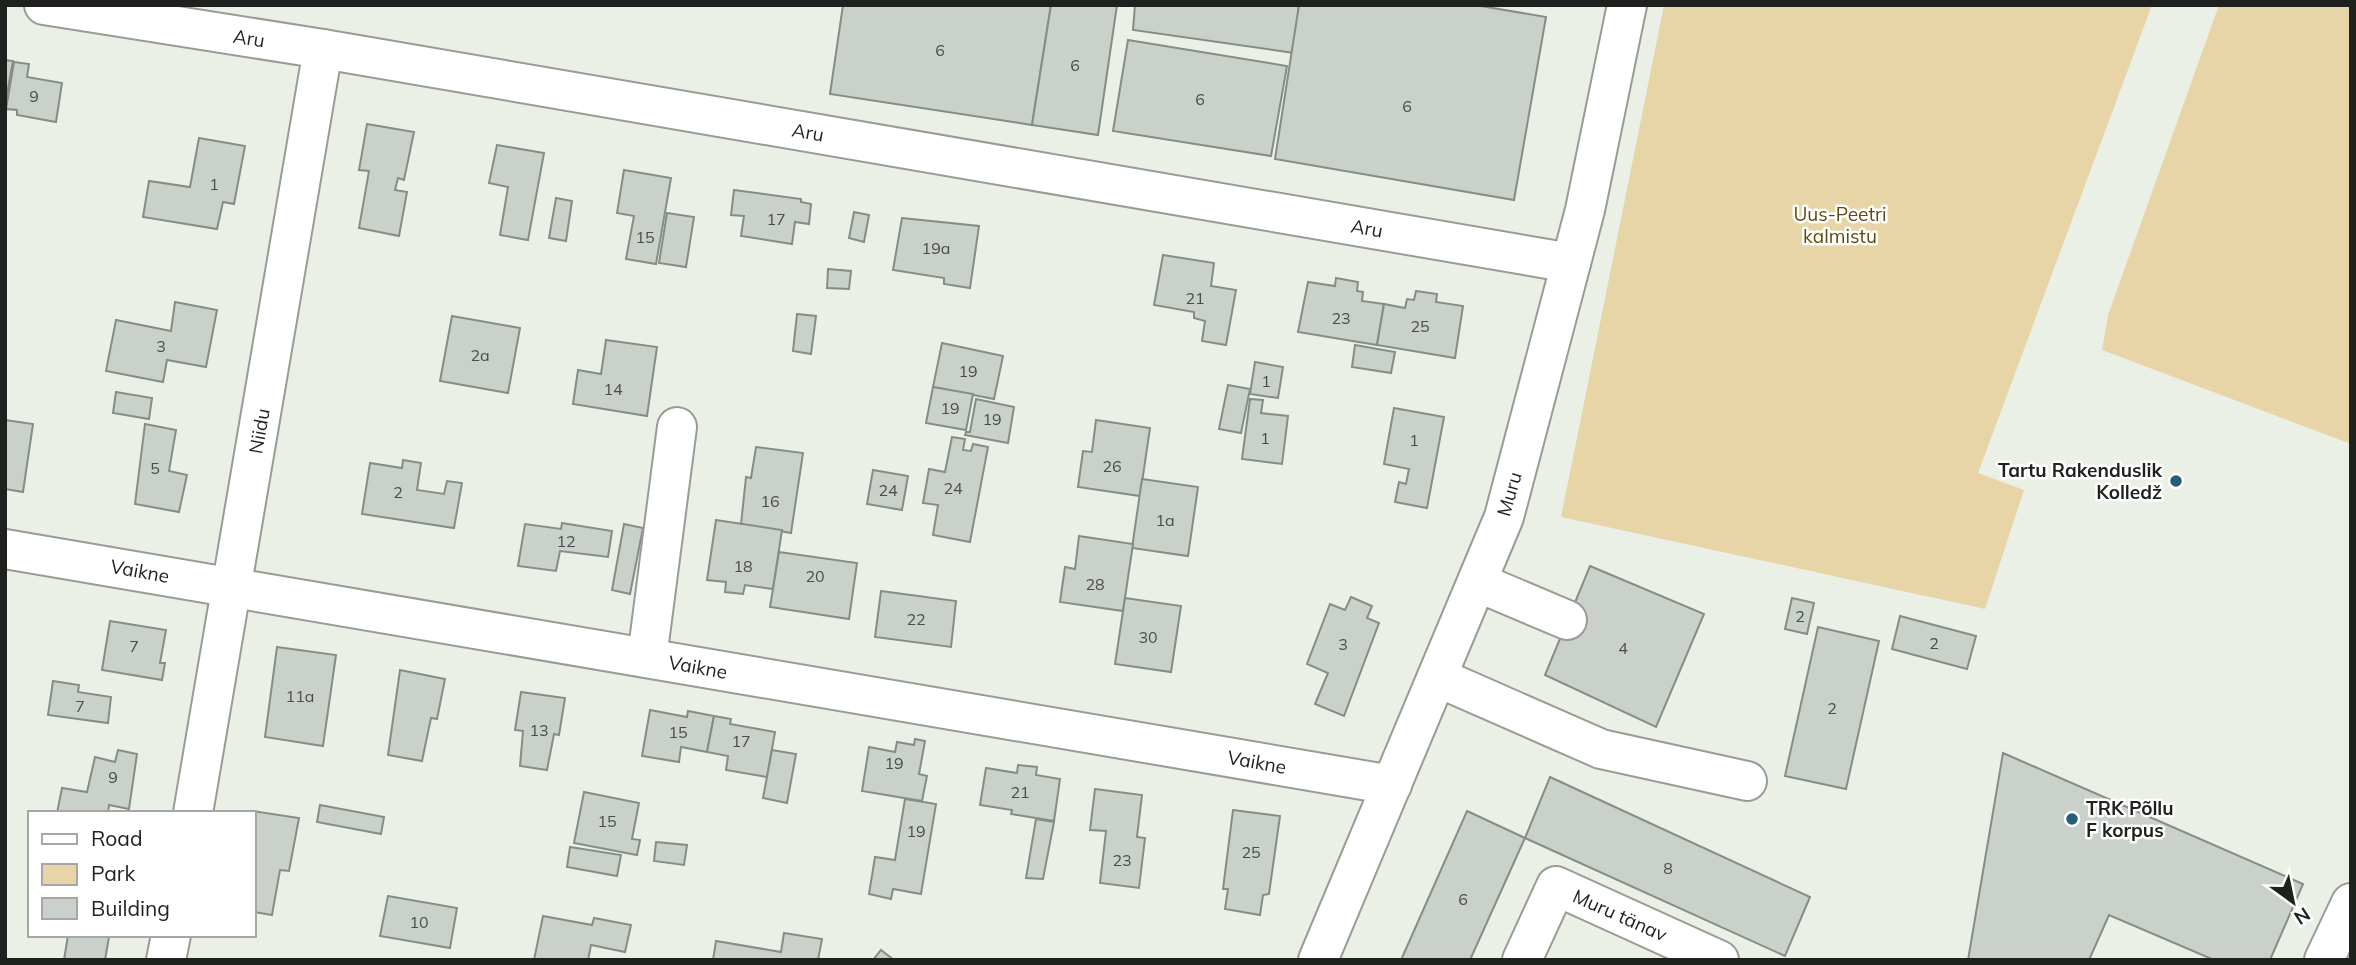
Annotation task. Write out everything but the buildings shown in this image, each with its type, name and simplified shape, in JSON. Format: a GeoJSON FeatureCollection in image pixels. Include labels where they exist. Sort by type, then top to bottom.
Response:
{"type":"FeatureCollection","features":[{"type":"Feature","properties":{"kind":"street","name":"Aru"},"geometry":{"type":"LineString","coordinates":[[44,5],[323,49],[1571,263]]}},
{"type":"Feature","properties":{"kind":"street","name":"Muru"},"geometry":{"type":"LineString","coordinates":[[1318,960],[1504,517],[1571,263],[1627,5]]}},
{"type":"Feature","properties":{"kind":"street","name":"Niidu"},"geometry":{"type":"LineString","coordinates":[[192,811],[233,587],[323,49]]}},
{"type":"Feature","properties":{"kind":"street"},"geometry":{"type":"LineString","coordinates":[[647,658],[677,427]]}},
{"type":"Feature","properties":{"kind":"street","name":"Vaikne"},"geometry":{"type":"LineString","coordinates":[[5,549],[1392,785]]}},
{"type":"Feature","properties":{"kind":"street"},"geometry":{"type":"LineString","coordinates":[[1476,582],[1567,620]]}},
{"type":"Feature","properties":{"kind":"street"},"geometry":{"type":"LineString","coordinates":[[1437,677],[1601,749],[1747,781]]}},
{"type":"Feature","properties":{"kind":"street","name":"Muru tänav"},"geometry":{"type":"LineString","coordinates":[[1522,960],[1556,886],[1720,960]]}},
{"type":"Feature","properties":{"kind":"street"},"geometry":{"type":"LineString","coordinates":[[2324,960],[2351,902]]}},
{"type":"Feature","properties":{"kind":"green space","name":"Uus-Peetri kalmistu"},"geometry":{"type":"Polygon","coordinates":[[[1664,5],[2152,5],[1978,473],[2024,490],[1985,609],[1561,517],[1664,5]]]}},
{"type":"Feature","properties":{"kind":"green space"},"geometry":{"type":"Polygon","coordinates":[[[2219,5],[2351,5],[2351,444],[2102,350],[2108,315],[2219,5]]]}},
{"type":"Feature","properties":{"kind":"place","name":"Tartu Rakenduslik Kolledž"},"geometry":{"type":"Point","coordinates":[2176,481]}},
{"type":"Feature","properties":{"kind":"place","name":"TRK Põllu F korpus"},"geometry":{"type":"Point","coordinates":[2072,819]}}]}
